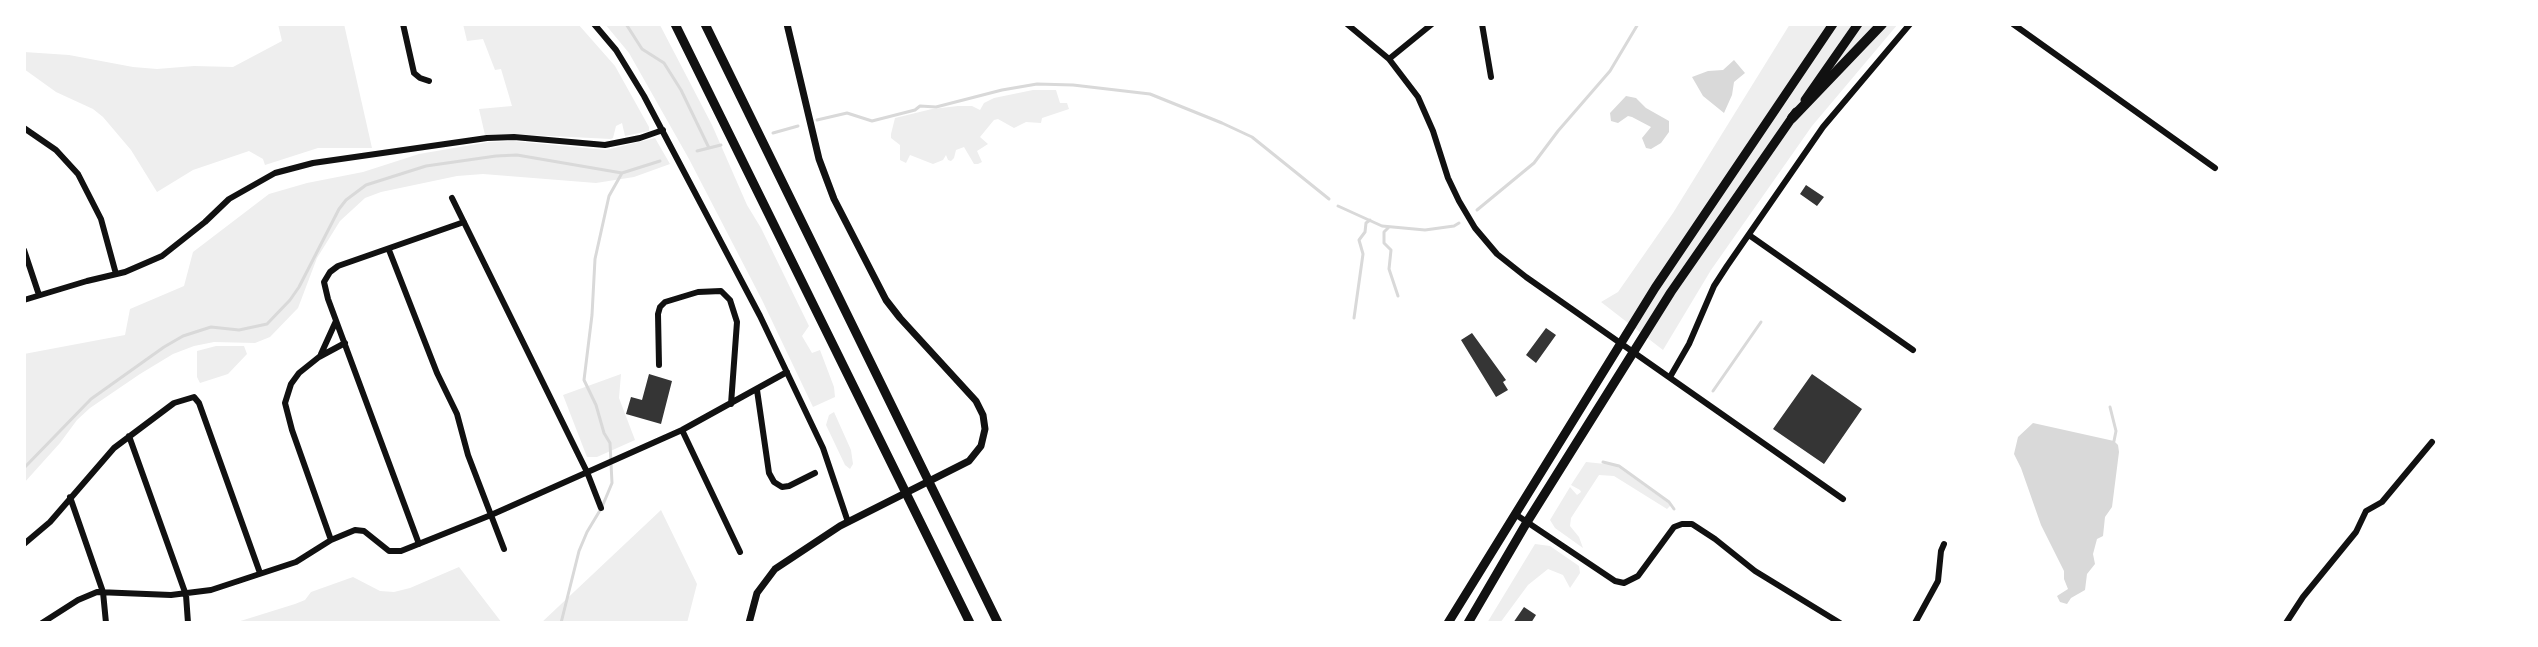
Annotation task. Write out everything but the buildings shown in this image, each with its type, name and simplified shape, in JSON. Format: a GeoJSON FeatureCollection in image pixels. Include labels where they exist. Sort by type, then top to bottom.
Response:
{"type":"FeatureCollection","features":[{"type":"Feature","properties":{"kind":"highway"},"geometry":{"type":"LineString","coordinates":[[1792,118],[1882,24]]}},
{"type":"Feature","properties":{"kind":"main road"},"geometry":{"type":"LineString","coordinates":[[675,24],[970,623]]}},
{"type":"Feature","properties":{"kind":"main road"},"geometry":{"type":"LineString","coordinates":[[705,24],[998,623]]}},
{"type":"Feature","properties":{"kind":"main road"},"geometry":{"type":"LineString","coordinates":[[1448,623],[1620,343],[1833,24]]}},
{"type":"Feature","properties":{"kind":"main road"},"geometry":{"type":"LineString","coordinates":[[1468,623],[1633,352],[1713,230],[1858,24]]}},
{"type":"Feature","properties":{"kind":"street"},"geometry":{"type":"LineString","coordinates":[[403,24],[414,73],[429,81]]}},
{"type":"Feature","properties":{"kind":"street"},"geometry":{"type":"LineString","coordinates":[[594,24],[616,50],[663,130],[787,372],[823,448],[848,522]]}},
{"type":"Feature","properties":{"kind":"street"},"geometry":{"type":"LineString","coordinates":[[749,623],[757,593],[775,569],[848,522],[969,461],[984,437],[983,415],[976,401],[886,300],[834,199],[811,128],[787,24]]}},
{"type":"Feature","properties":{"kind":"street"},"geometry":{"type":"LineString","coordinates":[[1347,24],[1389,59],[1423,105],[1459,201],[1475,228],[1497,254],[1843,499]]}},
{"type":"Feature","properties":{"kind":"street"},"geometry":{"type":"LineString","coordinates":[[1389,59],[1432,24]]}},
{"type":"Feature","properties":{"kind":"street"},"geometry":{"type":"LineString","coordinates":[[1482,24],[1491,77]]}},
{"type":"Feature","properties":{"kind":"street"},"geometry":{"type":"LineString","coordinates":[[1670,377],[1689,344],[1714,286],[1835,111],[1910,24]]}},
{"type":"Feature","properties":{"kind":"street"},"geometry":{"type":"LineString","coordinates":[[2013,24],[2215,168]]}},
{"type":"Feature","properties":{"kind":"street"},"geometry":{"type":"LineString","coordinates":[[24,128],[56,150],[78,174],[101,219],[116,274]]}},
{"type":"Feature","properties":{"kind":"street"},"geometry":{"type":"LineString","coordinates":[[24,300],[116,274],[162,256],[229,199],[275,173],[313,163],[487,138],[514,137],[605,145],[663,130]]}},
{"type":"Feature","properties":{"kind":"street"},"geometry":{"type":"LineString","coordinates":[[452,198],[587,472],[601,508]]}},
{"type":"Feature","properties":{"kind":"street"},"geometry":{"type":"LineString","coordinates":[[419,544],[324,287],[333,268],[464,222]]}},
{"type":"Feature","properties":{"kind":"street"},"geometry":{"type":"LineString","coordinates":[[1749,235],[1913,350]]}},
{"type":"Feature","properties":{"kind":"street"},"geometry":{"type":"LineString","coordinates":[[24,250],[39,295]]}},
{"type":"Feature","properties":{"kind":"street"},"geometry":{"type":"LineString","coordinates":[[389,250],[437,373],[457,414],[465,445],[504,549]]}},
{"type":"Feature","properties":{"kind":"street"},"geometry":{"type":"LineString","coordinates":[[659,365],[658,314],[662,304],[707,290],[721,291],[730,300],[737,322],[731,404]]}},
{"type":"Feature","properties":{"kind":"street"},"geometry":{"type":"LineString","coordinates":[[319,357],[336,321]]}},
{"type":"Feature","properties":{"kind":"street"},"geometry":{"type":"LineString","coordinates":[[331,540],[285,403],[299,373],[319,357],[345,343]]}},
{"type":"Feature","properties":{"kind":"street"},"geometry":{"type":"LineString","coordinates":[[42,623],[78,600],[103,592],[186,595],[211,590],[296,562],[331,540],[355,530],[360,530],[389,551],[401,551],[491,515],[682,430],[787,372]]}},
{"type":"Feature","properties":{"kind":"street"},"geometry":{"type":"LineString","coordinates":[[757,390],[769,473],[774,482],[782,487],[789,486],[815,473]]}},
{"type":"Feature","properties":{"kind":"street"},"geometry":{"type":"LineString","coordinates":[[24,544],[50,522],[100,462],[129,436],[174,403],[194,397],[199,403],[260,573]]}},
{"type":"Feature","properties":{"kind":"street"},"geometry":{"type":"LineString","coordinates":[[682,430],[740,552]]}},
{"type":"Feature","properties":{"kind":"street"},"geometry":{"type":"LineString","coordinates":[[129,436],[186,595],[188,623]]}},
{"type":"Feature","properties":{"kind":"street"},"geometry":{"type":"LineString","coordinates":[[2286,623],[2356,532],[2366,511],[2382,502],[2432,442]]}},
{"type":"Feature","properties":{"kind":"street"},"geometry":{"type":"LineString","coordinates":[[70,497],[103,592],[106,623]]}},
{"type":"Feature","properties":{"kind":"street"},"geometry":{"type":"LineString","coordinates":[[1515,514],[1615,581],[1624,583],[1638,576],[1674,527],[1692,524],[1755,571],[1840,623]]}},
{"type":"Feature","properties":{"kind":"street"},"geometry":{"type":"LineString","coordinates":[[1919,622],[1938,581],[1944,544]]}},
{"type":"Feature","properties":{"kind":"shaded area"},"geometry":{"type":"Polygon","coordinates":[[[278,24],[344,24],[372,148],[318,148],[265,165],[263,159],[249,151],[193,170],[157,192],[131,150],[103,117],[56,92],[24,69],[24,52],[69,55],[157,69],[233,67],[282,41],[278,24]]]}},
{"type":"Feature","properties":{"kind":"shaded area"},"geometry":{"type":"Polygon","coordinates":[[[463,24],[578,24],[615,66],[649,131],[625,136],[622,123],[616,126],[611,139],[485,135],[479,109],[512,106],[501,69],[495,70],[483,39],[467,41],[463,24]]]}},
{"type":"Feature","properties":{"kind":"shaded area"},"geometry":{"type":"Polygon","coordinates":[[[605,24],[659,24],[661,27],[809,326],[802,336],[812,353],[820,350],[835,397],[813,407],[689,159],[629,53],[605,24]]]}},
{"type":"Feature","properties":{"kind":"shaded area"},"geometry":{"type":"Polygon","coordinates":[[[1790,24],[1898,24],[1812,126],[1711,270],[1663,350],[1601,302],[1618,292],[1673,213],[1790,24]]]}},
{"type":"Feature","properties":{"kind":"shaded area"},"geometry":{"type":"Polygon","coordinates":[[[1734,60],[1745,73],[1734,82],[1724,113],[1703,96],[1692,77],[1723,70],[1734,60]]]}},
{"type":"Feature","properties":{"kind":"shaded area"},"geometry":{"type":"Polygon","coordinates":[[[1033,90],[1056,90],[1060,103],[1067,103],[1069,109],[1042,118],[1041,123],[1026,122],[1014,128],[998,119],[994,120],[980,137],[988,144],[977,151],[982,162],[978,164],[974,164],[964,147],[956,150],[951,161],[946,155],[943,160],[933,164],[910,155],[906,163],[900,160],[900,145],[891,138],[895,118],[958,106],[972,106],[980,110],[984,103],[994,98],[1033,90]]]}},
{"type":"Feature","properties":{"kind":"shaded area"},"geometry":{"type":"Polygon","coordinates":[[[1626,96],[1636,98],[1646,108],[1669,121],[1669,132],[1661,143],[1651,149],[1646,148],[1642,138],[1651,127],[1628,116],[1618,123],[1611,121],[1610,113],[1626,96]]]}},
{"type":"Feature","properties":{"kind":"shaded area"},"geometry":{"type":"Polygon","coordinates":[[[655,138],[670,164],[634,177],[596,183],[483,174],[457,176],[365,198],[340,221],[317,258],[298,308],[270,337],[255,343],[214,342],[173,354],[90,408],[24,483],[24,354],[125,335],[130,309],[184,286],[193,252],[269,194],[363,172],[419,154],[489,142],[513,141],[606,150],[655,138]]]}},
{"type":"Feature","properties":{"kind":"shaded area"},"geometry":{"type":"Polygon","coordinates":[[[216,346],[244,346],[247,354],[228,374],[200,383],[197,377],[197,351],[216,346]]]}},
{"type":"Feature","properties":{"kind":"shaded area"},"geometry":{"type":"Polygon","coordinates":[[[621,374],[619,398],[635,440],[597,457],[587,457],[563,395],[621,374]]]}},
{"type":"Feature","properties":{"kind":"shaded area"},"geometry":{"type":"Polygon","coordinates":[[[834,412],[851,450],[853,464],[850,469],[845,465],[826,425],[829,415],[834,412]]]}},
{"type":"Feature","properties":{"kind":"shaded area"},"geometry":{"type":"Polygon","coordinates":[[[2033,423],[2114,441],[2118,445],[2112,507],[2105,517],[2103,536],[2097,539],[2093,554],[2095,564],[2087,574],[2085,590],[2067,604],[2060,602],[2057,596],[2068,589],[2064,571],[2041,525],[2014,454],[2018,437],[2033,423]]]}},
{"type":"Feature","properties":{"kind":"shaded area"},"geometry":{"type":"Polygon","coordinates":[[[1586,462],[1615,465],[1671,505],[1667,509],[1614,476],[1599,475],[1571,518],[1570,526],[1583,548],[1555,528],[1550,520],[1570,487],[1577,495],[1581,492],[1571,485],[1586,462]]]}},
{"type":"Feature","properties":{"kind":"shaded area"},"geometry":{"type":"Polygon","coordinates":[[[661,510],[697,584],[687,623],[541,623],[661,510]]]}},
{"type":"Feature","properties":{"kind":"shaded area"},"geometry":{"type":"Polygon","coordinates":[[[1535,544],[1550,546],[1579,566],[1580,573],[1570,588],[1563,575],[1548,569],[1528,585],[1500,623],[1487,623],[1535,544]]]}},
{"type":"Feature","properties":{"kind":"shaded area"},"geometry":{"type":"Polygon","coordinates":[[[459,567],[502,623],[234,623],[295,604],[305,600],[311,592],[353,577],[380,591],[394,592],[459,567]]]}},
{"type":"Feature","properties":{"kind":"waterway"},"geometry":{"type":"LineString","coordinates":[[626,24],[642,49],[664,63],[709,148]]}},
{"type":"Feature","properties":{"kind":"waterway"},"geometry":{"type":"LineString","coordinates":[[1477,210],[1534,163],[1610,71],[1638,24]]}},
{"type":"Feature","properties":{"kind":"waterway"},"geometry":{"type":"LineString","coordinates":[[817,120],[847,113],[872,121],[920,106],[936,107],[1037,84],[1150,94],[1252,137],[1329,199]]}},
{"type":"Feature","properties":{"kind":"waterway"},"geometry":{"type":"LineString","coordinates":[[773,133],[798,126]]}},
{"type":"Feature","properties":{"kind":"waterway"},"geometry":{"type":"LineString","coordinates":[[697,151],[721,145]]}},
{"type":"Feature","properties":{"kind":"waterway"},"geometry":{"type":"LineString","coordinates":[[24,468],[91,399],[164,347],[183,336],[211,327],[239,330],[267,324],[299,287],[339,209],[366,185],[426,166],[496,156],[517,155],[622,173],[660,161]]}},
{"type":"Feature","properties":{"kind":"waterway"},"geometry":{"type":"LineString","coordinates":[[561,623],[579,551],[612,483],[610,443],[584,380],[595,259],[609,196],[622,173]]}},
{"type":"Feature","properties":{"kind":"waterway"},"geometry":{"type":"LineString","coordinates":[[1338,206],[1382,226],[1425,230],[1459,223]]}},
{"type":"Feature","properties":{"kind":"waterway"},"geometry":{"type":"LineString","coordinates":[[1354,318],[1363,254],[1359,240],[1370,220]]}},
{"type":"Feature","properties":{"kind":"waterway"},"geometry":{"type":"LineString","coordinates":[[1389,227],[1384,232],[1384,243],[1391,250],[1389,269],[1398,296]]}},
{"type":"Feature","properties":{"kind":"waterway"},"geometry":{"type":"LineString","coordinates":[[1713,391],[1761,322]]}},
{"type":"Feature","properties":{"kind":"waterway"},"geometry":{"type":"LineString","coordinates":[[2110,407],[2116,431],[2114,441]]}},
{"type":"Feature","properties":{"kind":"waterway"},"geometry":{"type":"LineString","coordinates":[[1603,462],[1619,466],[1669,502],[1674,509]]}}]}
